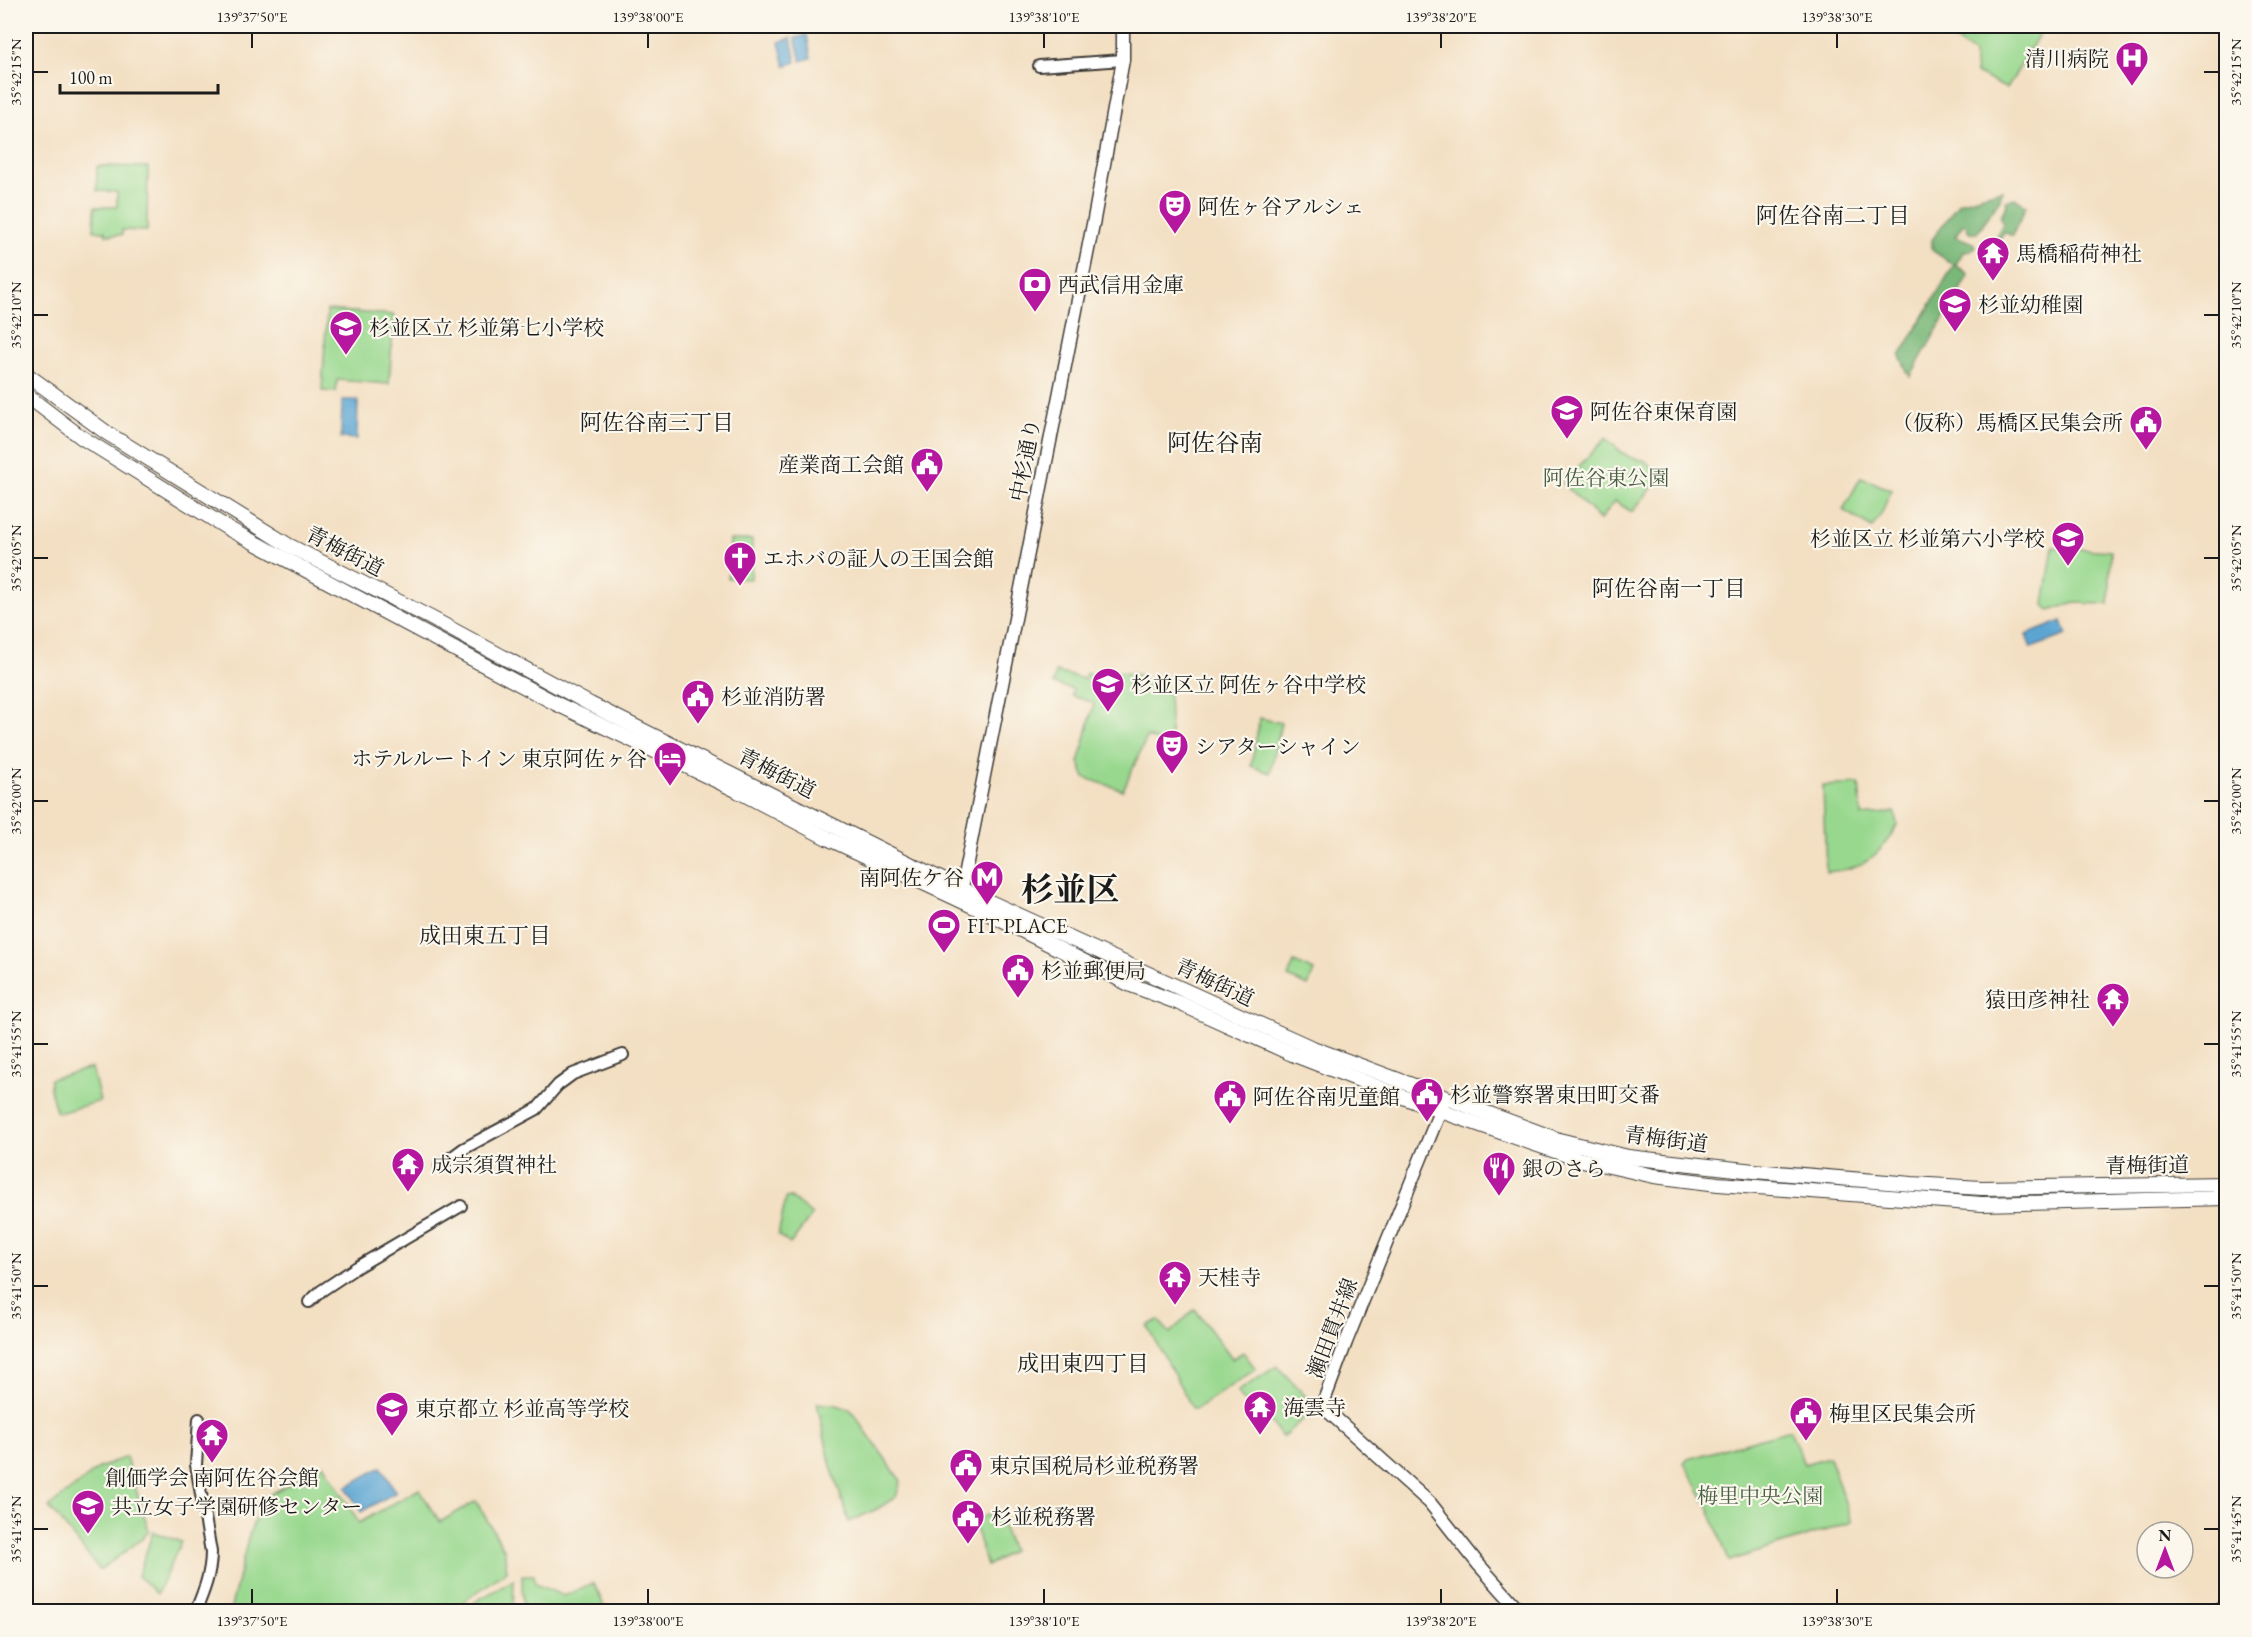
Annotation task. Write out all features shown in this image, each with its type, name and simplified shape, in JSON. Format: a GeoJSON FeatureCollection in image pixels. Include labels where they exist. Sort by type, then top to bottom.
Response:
{"type":"FeatureCollection","features":[{"type":"Feature","properties":{"kind":"main road","name":"中杉通り"},"geometry":{"type":"LineString","coordinates":[[960,895],[1094,219],[1123,60],[1123,26]]}},
{"type":"Feature","properties":{"kind":"main road","name":"青梅街道"},"geometry":{"type":"LineString","coordinates":[[26,374],[107,432],[288,545],[1131,985],[1179,1003],[1292,1054],[1559,1140],[1628,1157],[1754,1171],[1982,1188],[2226,1184]]}},
{"type":"Feature","properties":{"kind":"main road","name":"青梅街道"},"geometry":{"type":"LineString","coordinates":[[26,395],[81,437],[228,529],[266,550],[557,704],[726,785],[827,838],[960,895]]}},
{"type":"Feature","properties":{"kind":"main road","name":"青梅街道"},"geometry":{"type":"LineString","coordinates":[[1443,1104],[1578,1159],[1654,1176],[1718,1184],[1982,1204],[2226,1198]]}},
{"type":"Feature","properties":{"kind":"main road","name":"瀬田貫井線"},"geometry":{"type":"LineString","coordinates":[[1443,1104],[1322,1406],[1430,1503],[1479,1565],[1521,1611]]}},
{"type":"Feature","properties":{"kind":"main road"},"geometry":{"type":"LineString","coordinates":[[2213,1611],[2226,1606]]}},
{"type":"Feature","properties":{"kind":"street"},"geometry":{"type":"LineString","coordinates":[[1039,66],[1123,60]]}},
{"type":"Feature","properties":{"kind":"street"},"geometry":{"type":"LineString","coordinates":[[440,1166],[463,1149],[537,1109],[566,1078],[623,1055]]}},
{"type":"Feature","properties":{"kind":"street"},"geometry":{"type":"LineString","coordinates":[[309,1302],[321,1291],[357,1267],[461,1206]]}},
{"type":"Feature","properties":{"kind":"street"},"geometry":{"type":"LineString","coordinates":[[196,1610],[206,1586],[211,1565],[211,1552],[196,1465],[199,1419]]}},
{"type":"Feature","properties":{"kind":"green space"},"geometry":{"type":"Polygon","coordinates":[[[1936,26],[2033,26],[2042,29],[2007,89],[1976,73],[1974,54],[1936,26]]]}},
{"type":"Feature","properties":{"kind":"green space"},"geometry":{"type":"Polygon","coordinates":[[[97,166],[148,167],[147,231],[122,230],[122,235],[106,235],[105,231],[94,231],[95,207],[117,207],[117,192],[97,191],[97,166]]]}},
{"type":"Feature","properties":{"kind":"green space"},"geometry":{"type":"Polygon","coordinates":[[[2002,190],[2000,199],[1977,233],[1969,232],[1963,224],[1955,236],[1975,246],[1971,251],[1964,252],[1955,265],[1969,274],[1910,377],[1900,356],[1954,265],[1932,250],[1932,240],[1959,202],[2002,190]]]}},
{"type":"Feature","properties":{"kind":"green space"},"geometry":{"type":"Polygon","coordinates":[[[2015,198],[2026,206],[2012,236],[2004,232],[1996,244],[1992,242],[2004,223],[2000,216],[2007,206],[2006,201],[2015,198]]]}},
{"type":"Feature","properties":{"kind":"green space"},"geometry":{"type":"Polygon","coordinates":[[[327,310],[394,315],[389,384],[337,380],[336,392],[322,391],[327,310]]]}},
{"type":"Feature","properties":{"kind":"green space","name":"阿佐谷東公園"},"geometry":{"type":"Polygon","coordinates":[[[1606,438],[1628,456],[1644,460],[1662,476],[1632,512],[1615,501],[1600,520],[1563,483],[1606,438]]]}},
{"type":"Feature","properties":{"kind":"green space"},"geometry":{"type":"Polygon","coordinates":[[[1861,477],[1891,490],[1882,513],[1872,528],[1843,510],[1861,477]]]}},
{"type":"Feature","properties":{"kind":"green space"},"geometry":{"type":"Polygon","coordinates":[[[730,540],[752,540],[751,579],[728,578],[730,540]]]}},
{"type":"Feature","properties":{"kind":"green space"},"geometry":{"type":"Polygon","coordinates":[[[2053,547],[2111,551],[2109,604],[2072,603],[2050,611],[2044,605],[2053,547]]]}},
{"type":"Feature","properties":{"kind":"green space"},"geometry":{"type":"Polygon","coordinates":[[[1108,671],[1141,675],[1160,691],[1169,693],[1171,746],[1147,737],[1123,790],[1085,778],[1079,763],[1094,703],[1072,696],[1073,689],[1053,684],[1056,672],[1084,679],[1086,673],[1106,677],[1108,671]]]}},
{"type":"Feature","properties":{"kind":"green space"},"geometry":{"type":"Polygon","coordinates":[[[1260,718],[1281,723],[1270,773],[1251,766],[1260,718]]]}},
{"type":"Feature","properties":{"kind":"green space"},"geometry":{"type":"Polygon","coordinates":[[[1859,784],[1862,816],[1895,812],[1897,825],[1884,846],[1869,860],[1850,868],[1826,872],[1823,786],[1859,784]]]}},
{"type":"Feature","properties":{"kind":"green space"},"geometry":{"type":"Polygon","coordinates":[[[1294,962],[1314,971],[1308,986],[1288,977],[1294,962]]]}},
{"type":"Feature","properties":{"kind":"green space"},"geometry":{"type":"Polygon","coordinates":[[[92,1068],[100,1101],[59,1113],[56,1111],[50,1090],[50,1079],[92,1068]]]}},
{"type":"Feature","properties":{"kind":"green space"},"geometry":{"type":"Polygon","coordinates":[[[790,1197],[812,1215],[790,1244],[778,1235],[786,1198],[790,1197]]]}},
{"type":"Feature","properties":{"kind":"green space"},"geometry":{"type":"Polygon","coordinates":[[[1195,1309],[1232,1359],[1243,1352],[1256,1369],[1193,1409],[1147,1326],[1158,1320],[1170,1333],[1195,1309]]]}},
{"type":"Feature","properties":{"kind":"green space"},"geometry":{"type":"Polygon","coordinates":[[[1277,1366],[1314,1405],[1314,1410],[1282,1437],[1267,1417],[1260,1422],[1237,1392],[1277,1366]]]}},
{"type":"Feature","properties":{"kind":"green space"},"geometry":{"type":"Polygon","coordinates":[[[817,1403],[837,1405],[851,1410],[901,1481],[896,1497],[849,1522],[831,1466],[817,1403]]]}},
{"type":"Feature","properties":{"kind":"green space","name":"梅里中央公園"},"geometry":{"type":"Polygon","coordinates":[[[1790,1430],[1804,1464],[1829,1457],[1852,1522],[1729,1561],[1708,1506],[1684,1463],[1688,1459],[1790,1430]]]}},
{"type":"Feature","properties":{"kind":"green space"},"geometry":{"type":"Polygon","coordinates":[[[126,1457],[149,1531],[142,1539],[100,1570],[49,1507],[99,1468],[126,1457]]]}},
{"type":"Feature","properties":{"kind":"green space"},"geometry":{"type":"Polygon","coordinates":[[[324,1464],[359,1523],[419,1489],[440,1522],[476,1501],[504,1549],[507,1571],[450,1611],[230,1611],[249,1535],[262,1499],[324,1464]]]}},
{"type":"Feature","properties":{"kind":"green space"},"geometry":{"type":"Polygon","coordinates":[[[997,1511],[1012,1551],[987,1566],[973,1521],[997,1511]]]}},
{"type":"Feature","properties":{"kind":"green space"},"geometry":{"type":"Polygon","coordinates":[[[153,1532],[181,1542],[157,1594],[138,1576],[153,1532]]]}},
{"type":"Feature","properties":{"kind":"green space"},"geometry":{"type":"Polygon","coordinates":[[[522,1575],[534,1575],[535,1584],[564,1596],[594,1583],[606,1611],[523,1611],[522,1575]]]}},
{"type":"Feature","properties":{"kind":"green space"},"geometry":{"type":"Polygon","coordinates":[[[514,1580],[513,1611],[462,1611],[478,1600],[514,1580]]]}},
{"type":"Feature","properties":{"kind":"water"},"geometry":{"type":"Polygon","coordinates":[[[807,35],[811,58],[801,61],[795,38],[807,35]]]}},
{"type":"Feature","properties":{"kind":"water"},"geometry":{"type":"Polygon","coordinates":[[[791,38],[796,62],[785,66],[779,42],[791,38]]]}},
{"type":"Feature","properties":{"kind":"water"},"geometry":{"type":"Polygon","coordinates":[[[342,400],[358,400],[357,439],[341,438],[342,400]]]}},
{"type":"Feature","properties":{"kind":"water"},"geometry":{"type":"Polygon","coordinates":[[[2062,621],[2067,635],[2031,648],[2026,635],[2062,621]]]}},
{"type":"Feature","properties":{"kind":"water"},"geometry":{"type":"Polygon","coordinates":[[[381,1467],[396,1492],[361,1512],[346,1487],[381,1467]]]}},
{"type":"Feature","properties":{"kind":"place","name":"清川病院"},"geometry":{"type":"Point","coordinates":[2132,87]}},
{"type":"Feature","properties":{"kind":"place","name":"阿佐ヶ谷アルシェ"},"geometry":{"type":"Point","coordinates":[1175,235]}},
{"type":"Feature","properties":{"kind":"place","name":"馬橋稲荷神社"},"geometry":{"type":"Point","coordinates":[1993,282]}},
{"type":"Feature","properties":{"kind":"place","name":"西武信用金庫"},"geometry":{"type":"Point","coordinates":[1035,313]}},
{"type":"Feature","properties":{"kind":"place","name":"杉並幼稚園"},"geometry":{"type":"Point","coordinates":[1955,333]}},
{"type":"Feature","properties":{"kind":"place","name":"杉並区立 杉並第七小学校"},"geometry":{"type":"Point","coordinates":[346,356]}},
{"type":"Feature","properties":{"kind":"place","name":"阿佐谷東保育園"},"geometry":{"type":"Point","coordinates":[1567,440]}},
{"type":"Feature","properties":{"kind":"place","name":"（仮称）馬橋区民集会所"},"geometry":{"type":"Point","coordinates":[2146,451]}},
{"type":"Feature","properties":{"kind":"place","name":"産業商工会館"},"geometry":{"type":"Point","coordinates":[927,493]}},
{"type":"Feature","properties":{"kind":"place","name":"杉並区立 杉並第六小学校"},"geometry":{"type":"Point","coordinates":[2068,567]}},
{"type":"Feature","properties":{"kind":"place","name":"エホバの証人の王国会館"},"geometry":{"type":"Point","coordinates":[740,587]}},
{"type":"Feature","properties":{"kind":"place","name":"杉並区立 阿佐ヶ谷中学校"},"geometry":{"type":"Point","coordinates":[1108,713]}},
{"type":"Feature","properties":{"kind":"place","name":"杉並消防署"},"geometry":{"type":"Point","coordinates":[698,725]}},
{"type":"Feature","properties":{"kind":"place","name":"シアターシャイン"},"geometry":{"type":"Point","coordinates":[1172,775]}},
{"type":"Feature","properties":{"kind":"place","name":"ホテルルートイン 東京阿佐ヶ谷"},"geometry":{"type":"Point","coordinates":[670,787]}},
{"type":"Feature","properties":{"kind":"place","name":"南阿佐ケ谷"},"geometry":{"type":"Point","coordinates":[987,906]}},
{"type":"Feature","properties":{"kind":"place","name":"FIT PLACE"},"geometry":{"type":"Point","coordinates":[944,954]}},
{"type":"Feature","properties":{"kind":"place","name":"杉並郵便局"},"geometry":{"type":"Point","coordinates":[1018,999]}},
{"type":"Feature","properties":{"kind":"place","name":"猿田彦神社"},"geometry":{"type":"Point","coordinates":[2113,1028]}},
{"type":"Feature","properties":{"kind":"place","name":"杉並警察署東田町交番"},"geometry":{"type":"Point","coordinates":[1427,1123]}},
{"type":"Feature","properties":{"kind":"place","name":"阿佐谷南児童館"},"geometry":{"type":"Point","coordinates":[1230,1125]}},
{"type":"Feature","properties":{"kind":"place","name":"成宗須賀神社"},"geometry":{"type":"Point","coordinates":[408,1193]}},
{"type":"Feature","properties":{"kind":"place","name":"銀のさら"},"geometry":{"type":"Point","coordinates":[1499,1197]}},
{"type":"Feature","properties":{"kind":"place","name":"天桂寺"},"geometry":{"type":"Point","coordinates":[1175,1306]}},
{"type":"Feature","properties":{"kind":"place","name":"海雲寺"},"geometry":{"type":"Point","coordinates":[1260,1436]}},
{"type":"Feature","properties":{"kind":"place","name":"東京都立 杉並高等学校"},"geometry":{"type":"Point","coordinates":[392,1437]}},
{"type":"Feature","properties":{"kind":"place","name":"梅里区民集会所"},"geometry":{"type":"Point","coordinates":[1806,1442]}},
{"type":"Feature","properties":{"kind":"place","name":"創価学会 南阿佐谷会館"},"geometry":{"type":"Point","coordinates":[212,1464]}},
{"type":"Feature","properties":{"kind":"place","name":"東京国税局杉並税務署"},"geometry":{"type":"Point","coordinates":[966,1494]}},
{"type":"Feature","properties":{"kind":"place","name":"共立女子学園研修センター"},"geometry":{"type":"Point","coordinates":[88,1535]}},
{"type":"Feature","properties":{"kind":"place","name":"杉並税務署"},"geometry":{"type":"Point","coordinates":[968,1545]}},
{"type":"Feature","properties":{"kind":"district","name":"阿佐谷南二丁目"},"geometry":{"type":"Point","coordinates":[1833,215]}},
{"type":"Feature","properties":{"kind":"district","name":"阿佐谷南三丁目"},"geometry":{"type":"Point","coordinates":[657,422]}},
{"type":"Feature","properties":{"kind":"district","name":"阿佐谷南"},"geometry":{"type":"Point","coordinates":[1215,442]}},
{"type":"Feature","properties":{"kind":"district","name":"阿佐谷南一丁目"},"geometry":{"type":"Point","coordinates":[1669,588]}},
{"type":"Feature","properties":{"kind":"district","name":"杉並区"},"geometry":{"type":"Point","coordinates":[1070,889]}},
{"type":"Feature","properties":{"kind":"district","name":"成田東五丁目"},"geometry":{"type":"Point","coordinates":[485,935]}},
{"type":"Feature","properties":{"kind":"district","name":"成田東四丁目"},"geometry":{"type":"Point","coordinates":[1083,1363]}}]}
